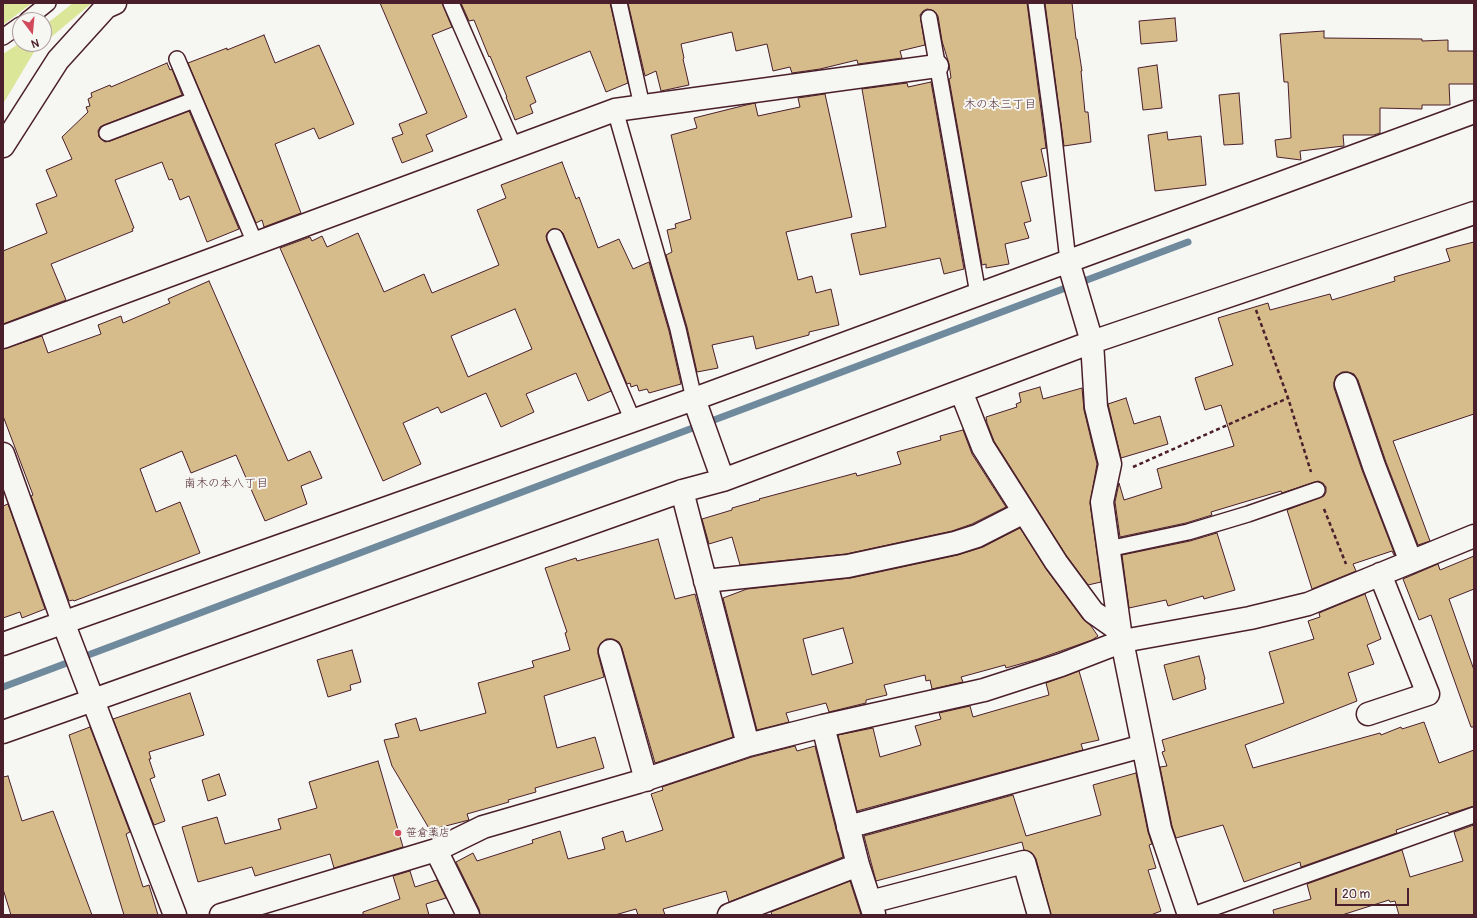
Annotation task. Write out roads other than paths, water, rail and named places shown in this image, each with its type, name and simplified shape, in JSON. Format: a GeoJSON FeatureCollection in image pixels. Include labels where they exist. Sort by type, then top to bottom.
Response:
{"type":"FeatureCollection","features":[{"type":"Feature","properties":{"kind":"street"},"geometry":{"type":"LineString","coordinates":[[3,146],[58,60],[106,7],[116,3]]}},
{"type":"Feature","properties":{"kind":"street"},"geometry":{"type":"LineString","coordinates":[[3,337],[615,110],[937,66]]}},
{"type":"Feature","properties":{"kind":"street"},"geometry":{"type":"LineString","coordinates":[[3,644],[694,399],[1474,112]]}},
{"type":"Feature","properties":{"kind":"street"},"geometry":{"type":"LineString","coordinates":[[3,732],[94,701],[682,491],[723,480],[1092,342],[1474,213]]}},
{"type":"Feature","properties":{"kind":"street"},"geometry":{"type":"LineString","coordinates":[[1068,261],[1092,342],[1096,407],[1110,464],[1102,502],[1121,636],[1160,829],[1189,915]]}},
{"type":"Feature","properties":{"kind":"street"},"geometry":{"type":"LineString","coordinates":[[1346,384],[1374,466],[1411,562]]}},
{"type":"Feature","properties":{"kind":"street"},"geometry":{"type":"LineString","coordinates":[[961,391],[983,447],[1056,562],[1093,612],[1121,636]]}},
{"type":"Feature","properties":{"kind":"street"},"geometry":{"type":"LineString","coordinates":[[694,399],[723,480]]}},
{"type":"Feature","properties":{"kind":"street"},"geometry":{"type":"LineString","coordinates":[[3,454],[63,622],[175,915]]}},
{"type":"Feature","properties":{"kind":"street"},"geometry":{"type":"LineString","coordinates":[[682,491],[748,745]]}},
{"type":"Feature","properties":{"kind":"street"},"geometry":{"type":"LineString","coordinates":[[705,581],[848,566],[947,545],[977,536],[1024,512]]}},
{"type":"Feature","properties":{"kind":"street"},"geometry":{"type":"LineString","coordinates":[[221,915],[436,850],[483,827],[646,780],[748,745],[823,726],[984,690],[1061,665],[1121,636],[1250,618],[1308,604],[1474,536]]}},
{"type":"Feature","properties":{"kind":"street"},"geometry":{"type":"LineString","coordinates":[[1368,714],[1428,694],[1380,574]]}},
{"type":"Feature","properties":{"kind":"street"},"geometry":{"type":"LineString","coordinates":[[610,651],[646,780]]}},
{"type":"Feature","properties":{"kind":"street"},"geometry":{"type":"LineString","coordinates":[[823,726],[858,865],[872,908],[1024,862],[1039,915]]}},
{"type":"Feature","properties":{"kind":"street"},"geometry":{"type":"LineString","coordinates":[[848,827],[1143,746]]}},
{"type":"Feature","properties":{"kind":"street"},"geometry":{"type":"LineString","coordinates":[[436,850],[468,915]]}},
{"type":"Feature","properties":{"kind":"street"},"geometry":{"type":"LineString","coordinates":[[729,915],[858,865]]}},
{"type":"Feature","properties":{"kind":"lane"},"geometry":{"type":"LineString","coordinates":[[37,12],[48,3]]}},
{"type":"Feature","properties":{"kind":"lane"},"geometry":{"type":"LineString","coordinates":[[451,3],[514,147]]}},
{"type":"Feature","properties":{"kind":"lane"},"geometry":{"type":"LineString","coordinates":[[619,3],[642,106]]}},
{"type":"Feature","properties":{"kind":"lane"},"geometry":{"type":"LineString","coordinates":[[1036,3],[1053,129],[1068,261]]}},
{"type":"Feature","properties":{"kind":"lane"},"geometry":{"type":"LineString","coordinates":[[929,18],[978,294]]}},
{"type":"Feature","properties":{"kind":"lane"},"geometry":{"type":"LineString","coordinates":[[3,38],[12,31]]}},
{"type":"Feature","properties":{"kind":"lane"},"geometry":{"type":"LineString","coordinates":[[177,59],[255,243]]}},
{"type":"Feature","properties":{"kind":"lane"},"geometry":{"type":"LineString","coordinates":[[107,133],[194,100]]}},
{"type":"Feature","properties":{"kind":"lane"},"geometry":{"type":"LineString","coordinates":[[615,110],[678,329],[694,399]]}},
{"type":"Feature","properties":{"kind":"lane"},"geometry":{"type":"LineString","coordinates":[[555,237],[633,421]]}},
{"type":"Feature","properties":{"kind":"lane"},"geometry":{"type":"LineString","coordinates":[[1108,549],[1188,532],[1248,514],[1317,490]]}},
{"type":"Feature","properties":{"kind":"lane"},"geometry":{"type":"LineString","coordinates":[[1193,915],[1474,815]]}},
{"type":"Feature","properties":{"kind":"waterway"},"geometry":{"type":"LineString","coordinates":[[3,687],[1188,242]]}},
{"type":"Feature","properties":{"kind":"place","name":"笹倉薬店"},"geometry":{"type":"Point","coordinates":[398,833]}},
{"type":"Feature","properties":{"kind":"district","name":"木の本三丁目"},"geometry":{"type":"Point","coordinates":[1000,105]}},
{"type":"Feature","properties":{"kind":"district","name":"南木の本八丁目"},"geometry":{"type":"Point","coordinates":[226,484]}}]}
